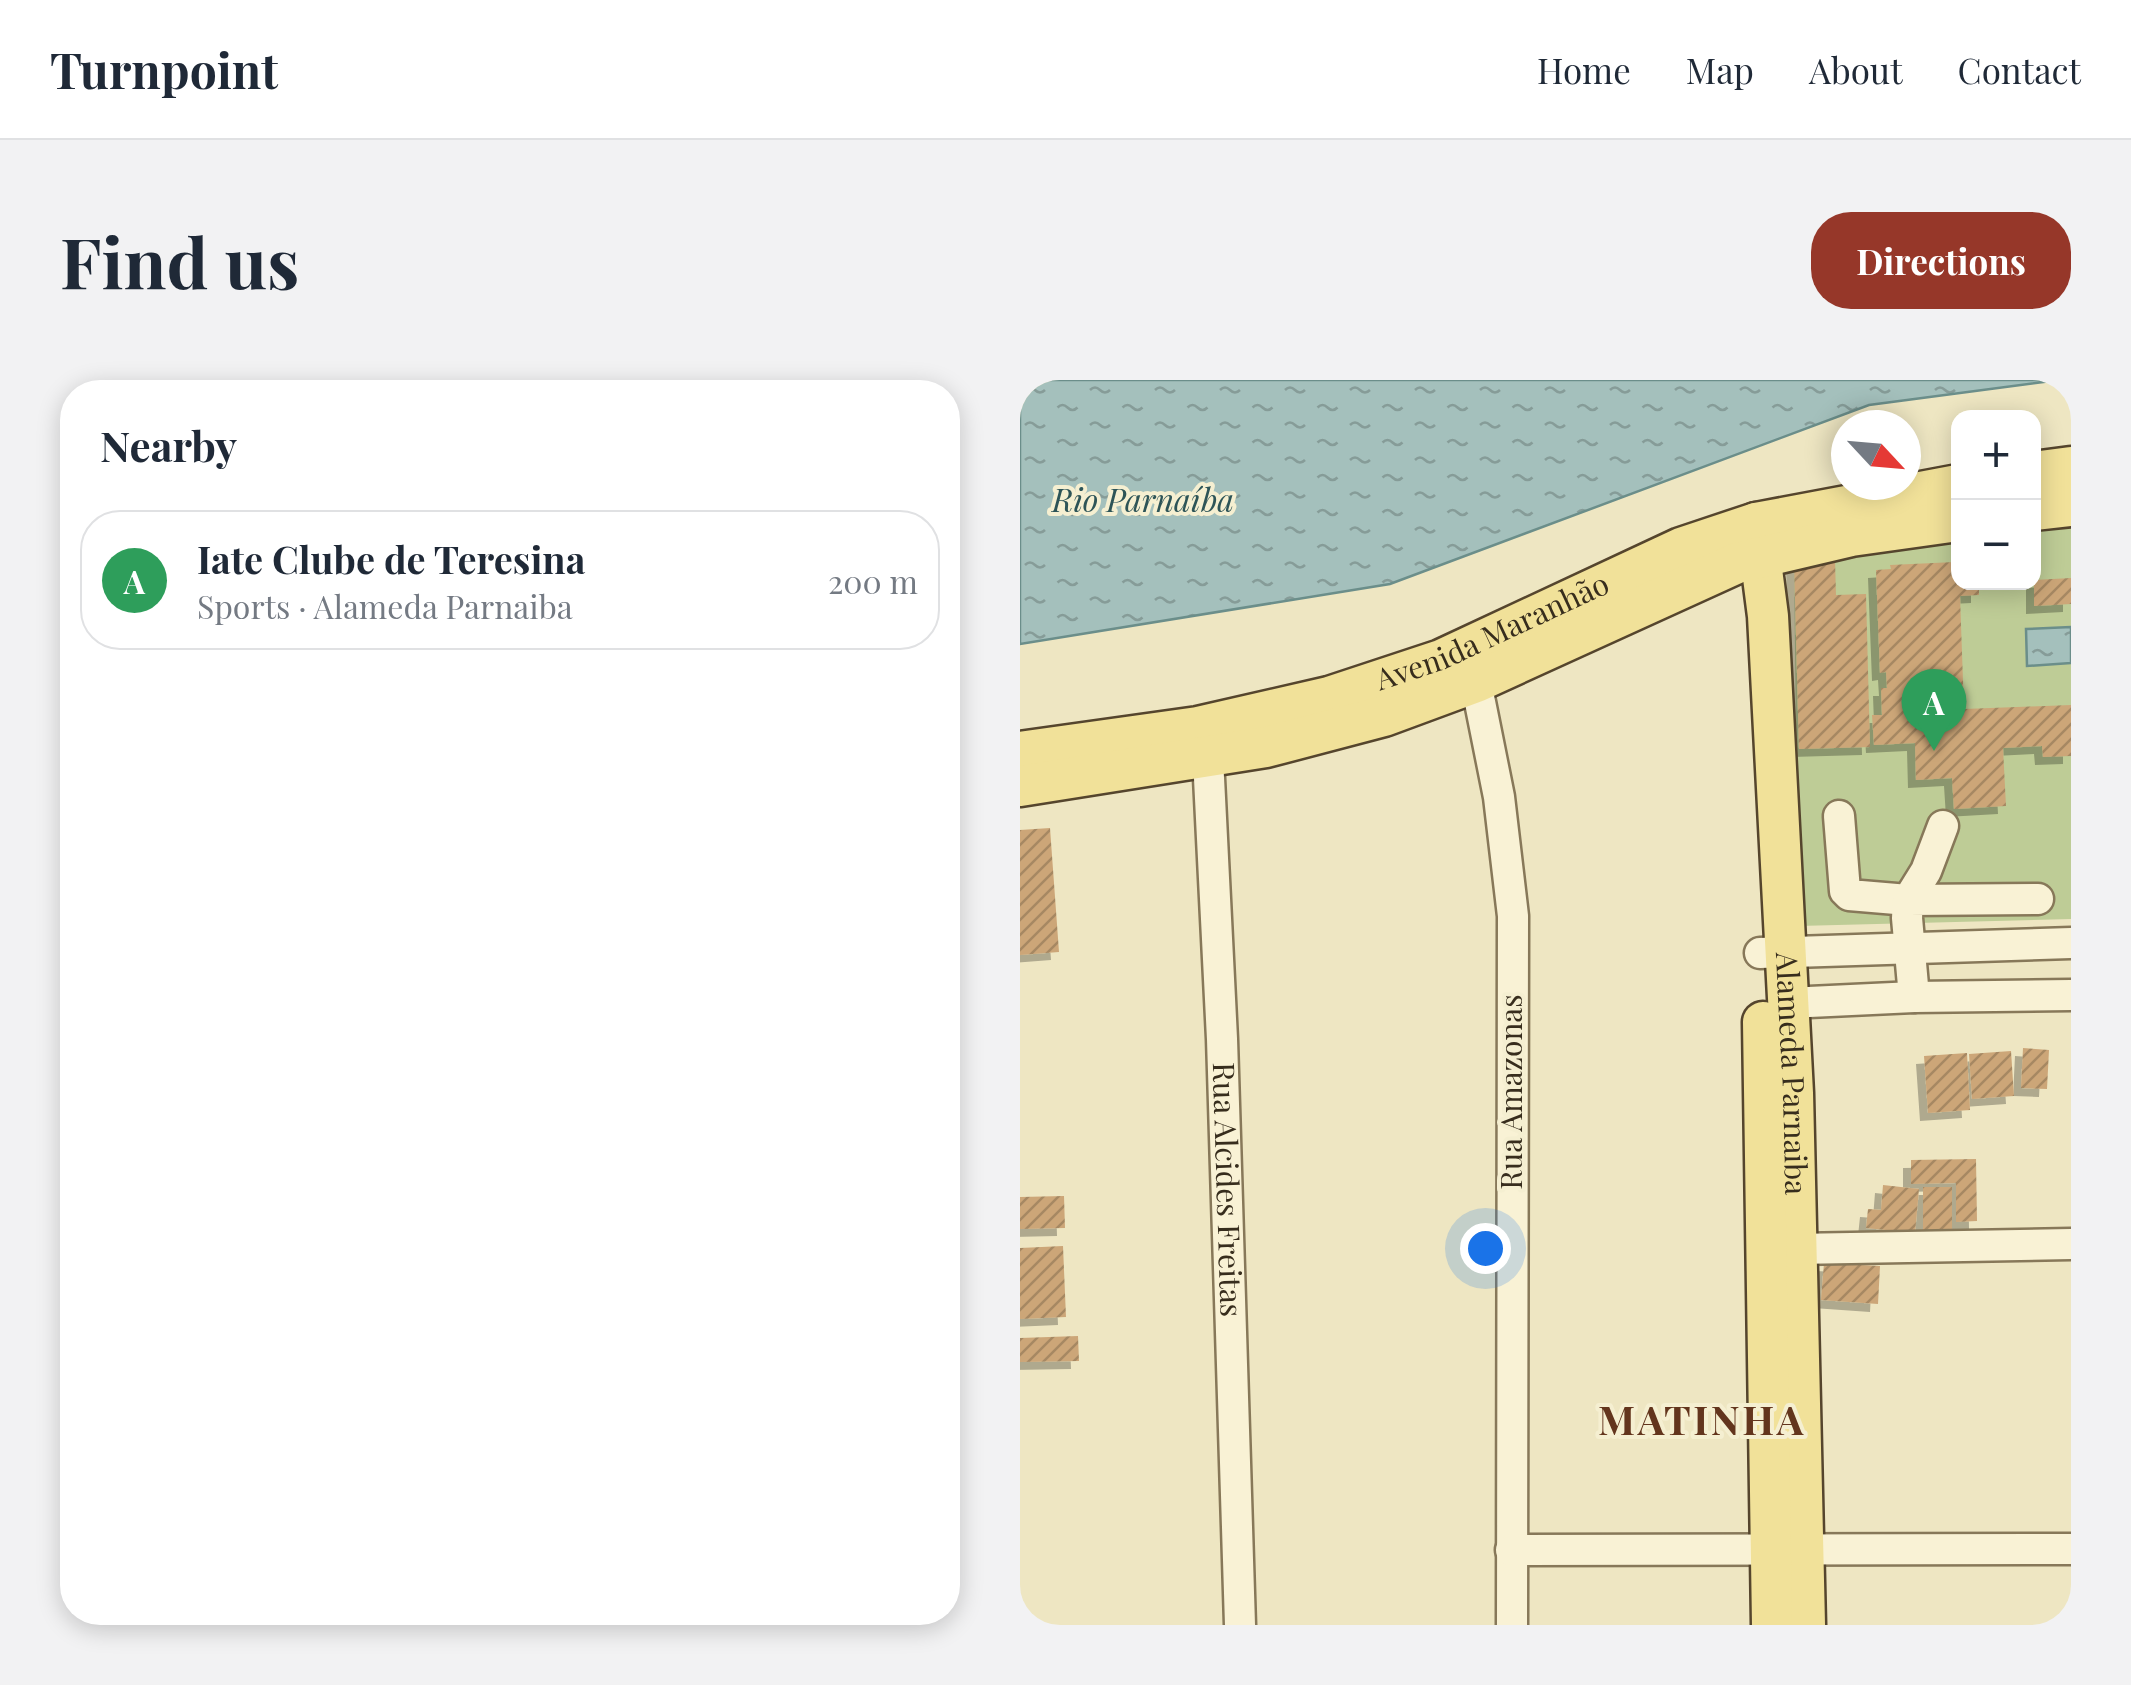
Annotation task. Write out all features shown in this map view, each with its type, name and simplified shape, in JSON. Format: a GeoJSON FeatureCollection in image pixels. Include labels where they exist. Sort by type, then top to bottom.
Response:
{"type":"FeatureCollection","features":[{"type":"Feature","properties":{"kind":"main road"},"geometry":{"type":"LineString","coordinates":[[2041,471],[2071,467]]}},
{"type":"Feature","properties":{"kind":"main road","name":"Avenida Maranhão"},"geometry":{"type":"LineString","coordinates":[[1020,786],[1208,758],[1302,720],[1378,700],[1476,682],[1748,543],[1951,487]]}},
{"type":"Feature","properties":{"kind":"main road"},"geometry":{"type":"LineString","coordinates":[[2041,509],[2071,506]]}},
{"type":"Feature","properties":{"kind":"main road","name":"Avenida Maranhão"},"geometry":{"type":"LineString","coordinates":[[1378,700],[1440,660],[1681,548],[1852,536],[1951,522]]}},
{"type":"Feature","properties":{"kind":"main road","name":"Alameda Parnaiba"},"geometry":{"type":"LineString","coordinates":[[1748,543],[1744,628],[1772,952],[1788,1550],[1805,1625]]}},
{"type":"Feature","properties":{"kind":"main road","name":"Avenida Maranhão"},"geometry":{"type":"LineString","coordinates":[[1020,752],[1198,727],[1302,720]]}},
{"type":"Feature","properties":{"kind":"main road","name":"Alameda Parnaiba"},"geometry":{"type":"LineString","coordinates":[[1772,952],[1788,1004],[1796,1250],[1788,1550],[1772,1625]]}},
{"type":"Feature","properties":{"kind":"street","name":"Rua Amazonas"},"geometry":{"type":"LineString","coordinates":[[1476,682],[1499,797],[1513,916],[1512,1625]]}},
{"type":"Feature","properties":{"kind":"street","name":"Rua Alcides Freitas"},"geometry":{"type":"LineString","coordinates":[[1208,758],[1222,1039],[1240,1625]]}},
{"type":"Feature","properties":{"kind":"street"},"geometry":{"type":"LineString","coordinates":[[1839,816],[1845,891],[1849,895],[1908,900],[2038,899]]}},
{"type":"Feature","properties":{"kind":"street"},"geometry":{"type":"LineString","coordinates":[[1914,996],[1908,900],[1926,871],[1944,826]]}},
{"type":"Feature","properties":{"kind":"street"},"geometry":{"type":"LineString","coordinates":[[1772,952],[2071,943]]}},
{"type":"Feature","properties":{"kind":"street"},"geometry":{"type":"LineString","coordinates":[[1788,1004],[1914,996],[2071,995]]}},
{"type":"Feature","properties":{"kind":"street"},"geometry":{"type":"LineString","coordinates":[[1796,1250],[2071,1244]]}},
{"type":"Feature","properties":{"kind":"street"},"geometry":{"type":"LineString","coordinates":[[1511,1550],[2071,1550]]}},
{"type":"Feature","properties":{"kind":"green space"},"geometry":{"type":"Polygon","coordinates":[[[2071,522],[2071,919],[1798,926],[1794,560],[1951,538],[1951,590],[2041,590],[2041,526],[2071,522]]]}},
{"type":"Feature","properties":{"kind":"water","name":"Rio Parnaíba"},"geometry":{"type":"Polygon","coordinates":[[[1020,380],[2059,380],[1856,410],[1831,410],[1831,419],[1390,584],[1020,644],[1020,380]]]}},
{"type":"Feature","properties":{"kind":"water"},"geometry":{"type":"Polygon","coordinates":[[[2071,627],[2071,663],[2027,666],[2026,629],[2071,627]]]}},
{"type":"Feature","properties":{"kind":"building"},"geometry":{"type":"Polygon","coordinates":[[[1835,559],[1836,595],[1866,594],[1870,747],[1799,749],[1794,560],[1835,559]]]}},
{"type":"Feature","properties":{"kind":"building"},"geometry":{"type":"Polygon","coordinates":[[[1951,562],[1951,590],[1979,590],[1979,595],[1960,596],[1964,709],[2071,705],[2071,756],[2043,757],[2042,746],[2003,748],[2006,806],[1954,809],[1952,778],[1916,780],[1915,743],[1874,745],[1872,715],[1882,715],[1881,688],[1887,688],[1886,672],[1880,673],[1876,570],[1891,569],[1890,565],[1951,562]]]}},
{"type":"Feature","properties":{"kind":"building"},"geometry":{"type":"Polygon","coordinates":[[[2071,578],[2071,604],[2034,606],[2034,590],[2041,590],[2041,580],[2071,578]]]}},
{"type":"Feature","properties":{"kind":"building"},"geometry":{"type":"Polygon","coordinates":[[[1050,828],[1059,952],[1020,955],[1020,830],[1050,828]]]}},
{"type":"Feature","properties":{"kind":"building"},"geometry":{"type":"Polygon","coordinates":[[[2023,1048],[2049,1050],[2047,1089],[2021,1088],[2023,1048]]]}},
{"type":"Feature","properties":{"kind":"building"},"geometry":{"type":"Polygon","coordinates":[[[2011,1051],[2014,1096],[1972,1099],[1969,1054],[2011,1051]]]}},
{"type":"Feature","properties":{"kind":"building"},"geometry":{"type":"Polygon","coordinates":[[[1967,1053],[1970,1110],[1928,1113],[1924,1056],[1967,1053]]]}},
{"type":"Feature","properties":{"kind":"building"},"geometry":{"type":"Polygon","coordinates":[[[1976,1159],[1977,1221],[1956,1222],[1956,1183],[1911,1184],[1911,1160],[1976,1159]]]}},
{"type":"Feature","properties":{"kind":"building"},"geometry":{"type":"Polygon","coordinates":[[[1883,1185],[1919,1189],[1915,1233],[1866,1228],[1868,1209],[1881,1210],[1883,1185]]]}},
{"type":"Feature","properties":{"kind":"building"},"geometry":{"type":"Polygon","coordinates":[[[1923,1187],[1952,1187],[1952,1233],[1923,1233],[1923,1187]]]}},
{"type":"Feature","properties":{"kind":"building"},"geometry":{"type":"Polygon","coordinates":[[[1064,1196],[1065,1228],[1020,1229],[1020,1197],[1064,1196]]]}},
{"type":"Feature","properties":{"kind":"building"},"geometry":{"type":"Polygon","coordinates":[[[1063,1246],[1066,1317],[1020,1319],[1020,1248],[1063,1246]]]}},
{"type":"Feature","properties":{"kind":"building"},"geometry":{"type":"Polygon","coordinates":[[[1824,1263],[1880,1266],[1878,1304],[1821,1300],[1824,1263]]]}},
{"type":"Feature","properties":{"kind":"building"},"geometry":{"type":"Polygon","coordinates":[[[1078,1336],[1079,1361],[1020,1362],[1020,1338],[1078,1336]]]}},
{"type":"Feature","properties":{"kind":"place","name":"Iate Clube de Teresina"},"geometry":{"type":"Point","coordinates":[1934,751]}},
{"type":"Feature","properties":{"kind":"district","name":"MATINHA"},"geometry":{"type":"Point","coordinates":[1702,1421]}}]}
